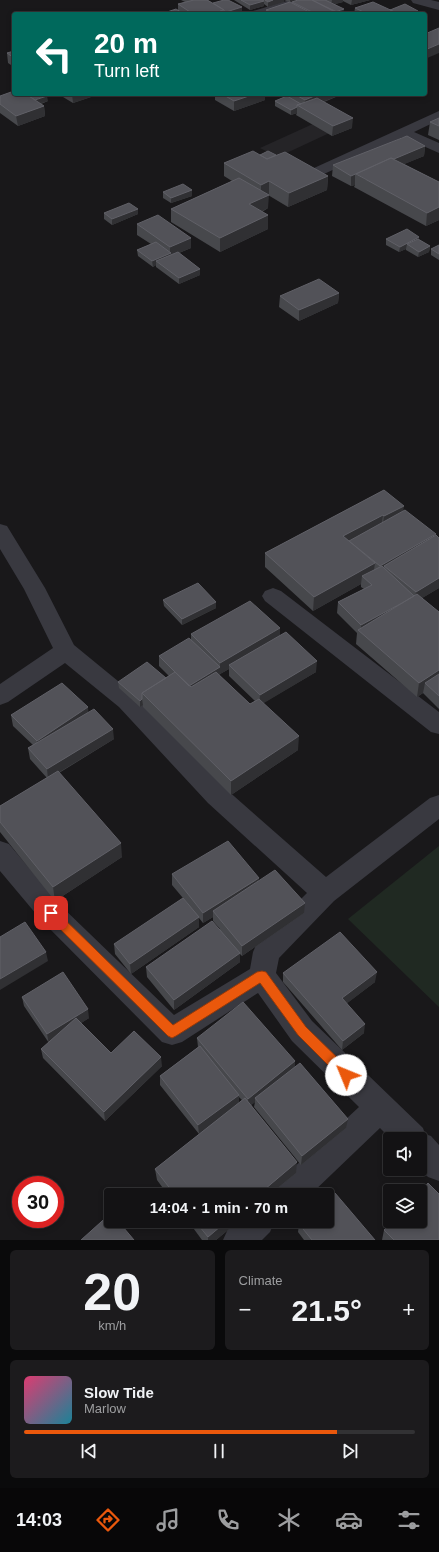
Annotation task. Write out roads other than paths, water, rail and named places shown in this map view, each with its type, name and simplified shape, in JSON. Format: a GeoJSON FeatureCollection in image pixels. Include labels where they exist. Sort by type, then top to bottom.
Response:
{"type":"FeatureCollection","features":[{"type":"Feature","properties":{"kind":"street"},"geometry":{"type":"LineString","coordinates":[[264,12],[303,0]]}},
{"type":"Feature","properties":{"kind":"street"},"geometry":{"type":"LineString","coordinates":[[417,0],[439,6]]}},
{"type":"Feature","properties":{"kind":"street"},"geometry":{"type":"LineString","coordinates":[[318,171],[439,115]]}},
{"type":"Feature","properties":{"kind":"street"},"geometry":{"type":"LineString","coordinates":[[403,132],[439,149]]}},
{"type":"Feature","properties":{"kind":"street"},"geometry":{"type":"LineString","coordinates":[[0,530],[34,588],[66,651],[127,701],[217,796],[324,893]]}},
{"type":"Feature","properties":{"kind":"street"},"geometry":{"type":"LineString","coordinates":[[273,596],[439,725]]}},
{"type":"Feature","properties":{"kind":"street"},"geometry":{"type":"LineString","coordinates":[[0,696],[66,651]]}},
{"type":"Feature","properties":{"kind":"street"},"geometry":{"type":"LineString","coordinates":[[0,852],[51,913],[172,1032],[262,976],[267,952],[324,893],[439,805]]}},
{"type":"Feature","properties":{"kind":"street"},"geometry":{"type":"LineString","coordinates":[[262,976],[302,1031],[405,1132]]}},
{"type":"Feature","properties":{"kind":"street"},"geometry":{"type":"LineString","coordinates":[[294,1188],[380,1108]]}},
{"type":"Feature","properties":{"kind":"street"},"geometry":{"type":"LineString","coordinates":[[427,1154],[439,1166]]}},
{"type":"Feature","properties":{"kind":"street"},"geometry":{"type":"LineString","coordinates":[[239,1240],[252,1228]]}}]}
